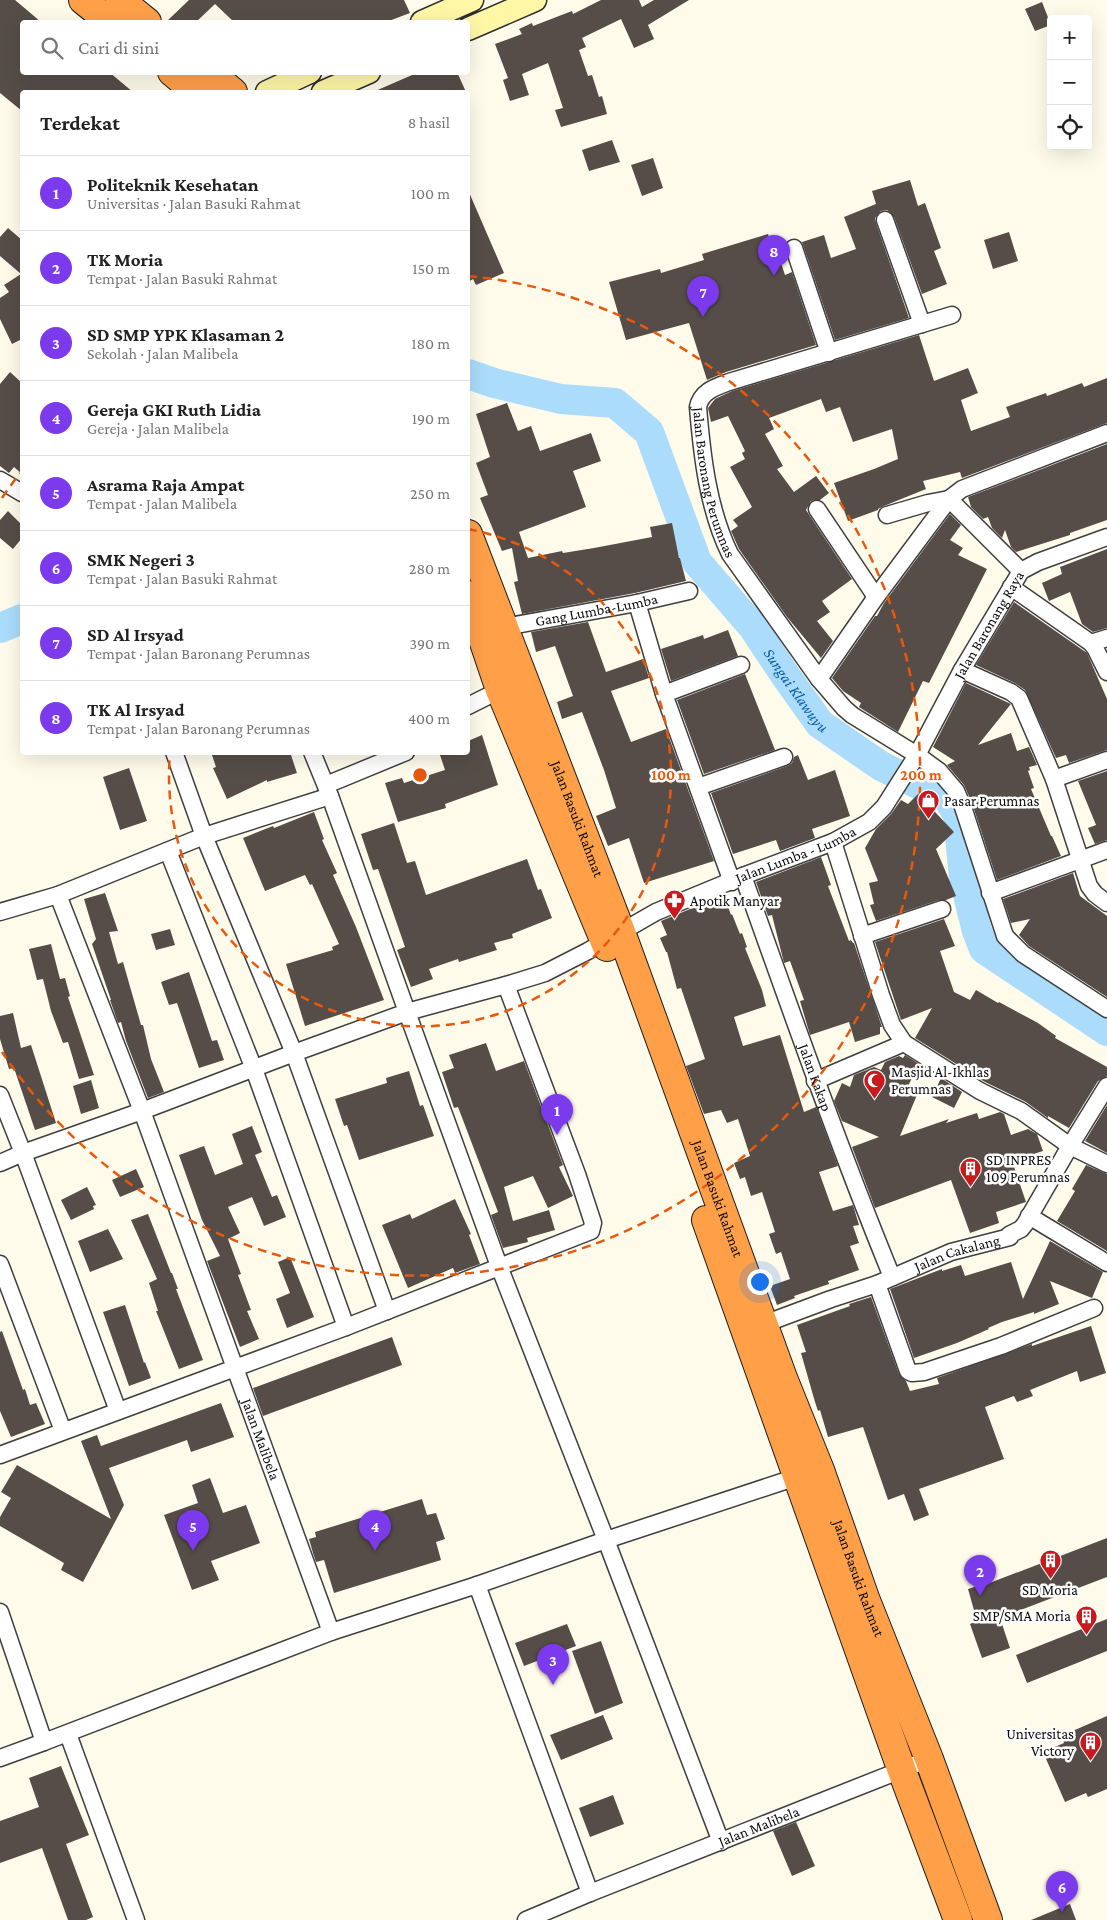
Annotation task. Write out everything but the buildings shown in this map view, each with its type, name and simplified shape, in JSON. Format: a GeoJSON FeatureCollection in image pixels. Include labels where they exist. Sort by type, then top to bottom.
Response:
{"type":"FeatureCollection","features":[{"type":"Feature","properties":{"kind":"highway"},"geometry":{"type":"LineString","coordinates":[[83,0],[108,20]]}},
{"type":"Feature","properties":{"kind":"highway"},"geometry":{"type":"LineString","coordinates":[[120,0],[145,20]]}},
{"type":"Feature","properties":{"kind":"highway"},"geometry":{"type":"LineString","coordinates":[[176,75],[194,90]]}},
{"type":"Feature","properties":{"kind":"highway"},"geometry":{"type":"LineString","coordinates":[[213,75],[231,90]]}},
{"type":"Feature","properties":{"kind":"highway","name":"Jalan Basuki Rahmat"},"geometry":{"type":"LineString","coordinates":[[470,545],[504,627],[613,937],[809,1474],[866,1598],[929,1759],[988,1920]]}},
{"type":"Feature","properties":{"kind":"highway","name":"Jalan Basuki Rahmat"},"geometry":{"type":"LineString","coordinates":[[470,601],[500,690],[613,937]]}},
{"type":"Feature","properties":{"kind":"highway","name":"Jalan Basuki Rahmat"},"geometry":{"type":"LineString","coordinates":[[710,1202],[764,1324],[902,1771],[958,1920]]}},
{"type":"Feature","properties":{"kind":"main road"},"geometry":{"type":"LineString","coordinates":[[427,20],[472,0]]}},
{"type":"Feature","properties":{"kind":"main road"},"geometry":{"type":"LineString","coordinates":[[470,28],[535,0]]}},
{"type":"Feature","properties":{"kind":"main road"},"geometry":{"type":"LineString","coordinates":[[271,90],[304,75]]}},
{"type":"Feature","properties":{"kind":"main road"},"geometry":{"type":"LineString","coordinates":[[328,90],[362,75]]}},
{"type":"Feature","properties":{"kind":"street"},"geometry":{"type":"LineString","coordinates":[[885,220],[922,324]]}},
{"type":"Feature","properties":{"kind":"street"},"geometry":{"type":"LineString","coordinates":[[794,248],[829,352]]}},
{"type":"Feature","properties":{"kind":"street","name":"Jalan Baronang Perumnas"},"geometry":{"type":"LineString","coordinates":[[952,315],[729,382],[716,387],[702,396],[698,407],[702,455],[706,474],[727,548],[739,569],[819,679],[852,715],[915,758],[939,771],[956,791],[963,807],[1004,933],[1015,947],[1107,1008]]}},
{"type":"Feature","properties":{"kind":"street"},"geometry":{"type":"LineString","coordinates":[[819,679],[876,597],[950,499],[962,489],[1107,433]]}},
{"type":"Feature","properties":{"kind":"street"},"geometry":{"type":"LineString","coordinates":[[0,480],[20,492]]}},
{"type":"Feature","properties":{"kind":"street"},"geometry":{"type":"LineString","coordinates":[[887,516],[928,503],[950,499]]}},
{"type":"Feature","properties":{"kind":"street"},"geometry":{"type":"LineString","coordinates":[[950,499],[1021,571]]}},
{"type":"Feature","properties":{"kind":"street"},"geometry":{"type":"LineString","coordinates":[[817,508],[876,597]]}},
{"type":"Feature","properties":{"kind":"street","name":"Jalan Baronang Raya"},"geometry":{"type":"LineString","coordinates":[[884,807],[915,758],[962,670],[1021,571],[1038,562],[1107,537]]}},
{"type":"Feature","properties":{"kind":"street"},"geometry":{"type":"LineString","coordinates":[[1011,587],[1099,641],[1107,672]]}},
{"type":"Feature","properties":{"kind":"street","name":"Gang Lumba-Lumba"},"geometry":{"type":"LineString","coordinates":[[504,627],[637,603],[689,590]]}},
{"type":"Feature","properties":{"kind":"street","name":"Jalan Kakap"},"geometry":{"type":"LineString","coordinates":[[637,603],[664,694],[698,787],[738,879],[850,1175],[884,1281],[908,1371],[912,1373],[924,1372],[1001,1346],[1094,1308]]}},
{"type":"Feature","properties":{"kind":"street"},"geometry":{"type":"LineString","coordinates":[[664,694],[740,665]]}},
{"type":"Feature","properties":{"kind":"street"},"geometry":{"type":"LineString","coordinates":[[962,670],[1011,692],[1019,698],[1054,779],[1089,886],[1095,894],[1107,903]]}},
{"type":"Feature","properties":{"kind":"street"},"geometry":{"type":"LineString","coordinates":[[470,705],[500,690]]}},
{"type":"Feature","properties":{"kind":"street"},"geometry":{"type":"LineString","coordinates":[[175,755],[204,836],[294,1053],[387,1311]]}},
{"type":"Feature","properties":{"kind":"street"},"geometry":{"type":"LineString","coordinates":[[313,755],[328,790],[499,1266],[721,1842]]}},
{"type":"Feature","properties":{"kind":"street"},"geometry":{"type":"LineString","coordinates":[[0,912],[58,895],[204,836],[328,790],[400,755]]}},
{"type":"Feature","properties":{"kind":"street"},"geometry":{"type":"LineString","coordinates":[[698,787],[784,757]]}},
{"type":"Feature","properties":{"kind":"street"},"geometry":{"type":"LineString","coordinates":[[1054,779],[1107,760]]}},
{"type":"Feature","properties":{"kind":"street","name":"Jalan Lumba - Lumba"},"geometry":{"type":"LineString","coordinates":[[0,1163],[407,1012],[506,985],[545,972],[613,937],[656,912],[834,842],[869,822],[884,807]]}},
{"type":"Feature","properties":{"kind":"street"},"geometry":{"type":"LineString","coordinates":[[834,842],[880,995],[892,1025],[904,1043],[980,1091],[1021,1111],[1070,1146],[1107,1164]]}},
{"type":"Feature","properties":{"kind":"street"},"geometry":{"type":"LineString","coordinates":[[990,893],[1107,850]]}},
{"type":"Feature","properties":{"kind":"street"},"geometry":{"type":"LineString","coordinates":[[168,851],[254,1069],[346,1327]]}},
{"type":"Feature","properties":{"kind":"street","name":"Jalan Malibela"},"geometry":{"type":"LineString","coordinates":[[58,895],[142,1111],[331,1632]]}},
{"type":"Feature","properties":{"kind":"street"},"geometry":{"type":"LineString","coordinates":[[862,936],[942,909]]}},
{"type":"Feature","properties":{"kind":"street"},"geometry":{"type":"LineString","coordinates":[[0,1456],[346,1327],[590,1232],[594,1225],[577,1174],[506,985]]}},
{"type":"Feature","properties":{"kind":"street"},"geometry":{"type":"LineString","coordinates":[[815,1080],[904,1043]]}},
{"type":"Feature","properties":{"kind":"street","name":"Jalan Cakalang"},"geometry":{"type":"LineString","coordinates":[[764,1324],[884,1281],[951,1252],[1010,1237],[1009,1235],[1020,1229],[1029,1216],[1107,1086]]}},
{"type":"Feature","properties":{"kind":"street"},"geometry":{"type":"LineString","coordinates":[[0,1095],[118,1411]]}},
{"type":"Feature","properties":{"kind":"street"},"geometry":{"type":"LineString","coordinates":[[1029,1216],[1107,1263]]}},
{"type":"Feature","properties":{"kind":"street"},"geometry":{"type":"LineString","coordinates":[[0,1264],[63,1431]]}},
{"type":"Feature","properties":{"kind":"street"},"geometry":{"type":"LineString","coordinates":[[0,1758],[68,1734],[331,1632],[809,1474]]}},
{"type":"Feature","properties":{"kind":"street"},"geometry":{"type":"LineString","coordinates":[[477,1585],[590,1893]]}},
{"type":"Feature","properties":{"kind":"street"},"geometry":{"type":"LineString","coordinates":[[1,1616],[44,1742]]}},
{"type":"Feature","properties":{"kind":"street"},"geometry":{"type":"LineString","coordinates":[[68,1734],[136,1920]]}},
{"type":"Feature","properties":{"kind":"street","name":"Jalan Malibela"},"geometry":{"type":"LineString","coordinates":[[526,1920],[929,1759]]}},
{"type":"Feature","properties":{"kind":"waterway","name":"Sungai Klawuyu"},"geometry":{"type":"LineString","coordinates":[[470,375],[494,383],[561,399],[615,403],[649,432],[697,562],[753,627],[820,724],[881,766],[922,786],[944,792],[958,815],[964,879],[977,931],[984,949],[1107,1031]]}},
{"type":"Feature","properties":{"kind":"waterway","name":"Sungai Klawuyu"},"geometry":{"type":"LineString","coordinates":[[0,628],[20,620]]}},
{"type":"Feature","properties":{"kind":"place","name":"TK Al Irsyad"},"geometry":{"type":"Point","coordinates":[774,276]}},
{"type":"Feature","properties":{"kind":"place","name":"SD Al Irsyad"},"geometry":{"type":"Point","coordinates":[703,317]}},
{"type":"Feature","properties":{"kind":"place","name":"Pasar Perumnas"},"geometry":{"type":"Point","coordinates":[928,820]}},
{"type":"Feature","properties":{"kind":"place","name":"Apotik Manyar"},"geometry":{"type":"Point","coordinates":[674,920]}},
{"type":"Feature","properties":{"kind":"place","name":"Masjid Al-Ikhlas Perumnas"},"geometry":{"type":"Point","coordinates":[875,1100]}},
{"type":"Feature","properties":{"kind":"place","name":"Politeknik Kesehatan"},"geometry":{"type":"Point","coordinates":[557,1135]}},
{"type":"Feature","properties":{"kind":"place","name":"SD INPRES 109 Perumnas"},"geometry":{"type":"Point","coordinates":[970,1188]}},
{"type":"Feature","properties":{"kind":"place","name":"Asrama Raja Ampat"},"geometry":{"type":"Point","coordinates":[193,1551]}},
{"type":"Feature","properties":{"kind":"place","name":"Gereja GKI Ruth Lidia"},"geometry":{"type":"Point","coordinates":[375,1551]}},
{"type":"Feature","properties":{"kind":"place","name":"SD Moria"},"geometry":{"type":"Point","coordinates":[1050,1580]}},
{"type":"Feature","properties":{"kind":"place","name":"TK Moria"},"geometry":{"type":"Point","coordinates":[980,1596]}},
{"type":"Feature","properties":{"kind":"place","name":"SMP/SMA Moria"},"geometry":{"type":"Point","coordinates":[1087,1635]}},
{"type":"Feature","properties":{"kind":"place","name":"SD SMP YPK Klasaman 2"},"geometry":{"type":"Point","coordinates":[553,1685]}},
{"type":"Feature","properties":{"kind":"place","name":"Universitas Victory"},"geometry":{"type":"Point","coordinates":[1090,1762]}},
{"type":"Feature","properties":{"kind":"place","name":"SMK Negeri 3"},"geometry":{"type":"Point","coordinates":[1062,1912]}}]}
